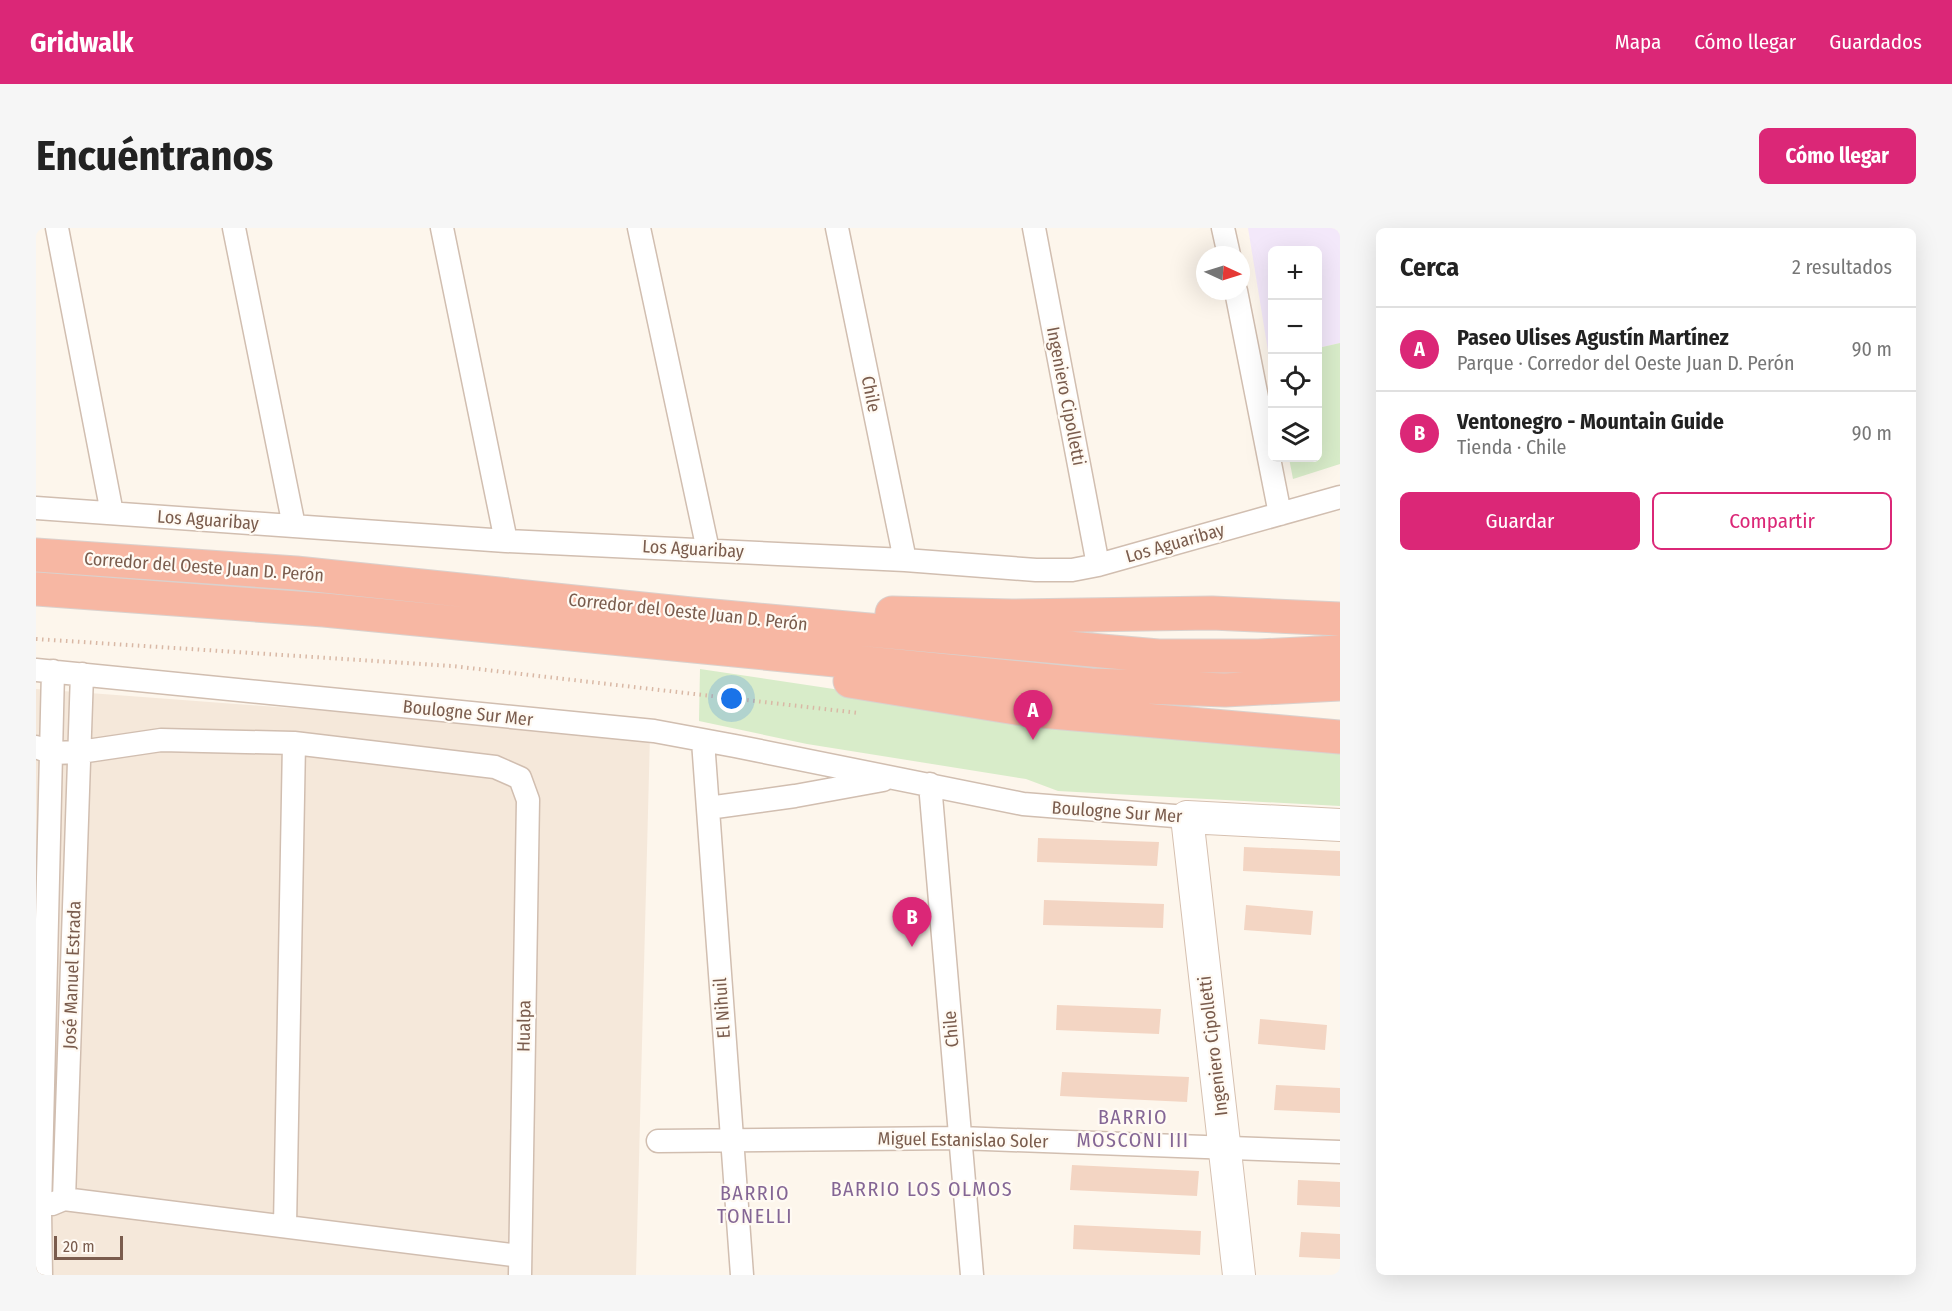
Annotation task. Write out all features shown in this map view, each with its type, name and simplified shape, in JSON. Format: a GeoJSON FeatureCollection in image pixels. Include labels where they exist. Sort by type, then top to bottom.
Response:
{"type":"FeatureCollection","features":[{"type":"Feature","properties":{"kind":"highway","name":"Corredor del Oeste Juan D. Perón"},"geometry":{"type":"LineString","coordinates":[[36,555],[296,573],[691,614],[1158,656],[1259,656],[1340,652]]}},
{"type":"Feature","properties":{"kind":"highway","name":"Corredor del Oeste Juan D. Perón"},"geometry":{"type":"LineString","coordinates":[[38,589],[324,610],[1091,685],[1225,690],[1340,684]]}},
{"type":"Feature","properties":{"kind":"highway"},"geometry":{"type":"LineString","coordinates":[[691,614],[931,613],[1032,616],[1212,613],[1340,618]]}},
{"type":"Feature","properties":{"kind":"highway"},"geometry":{"type":"LineString","coordinates":[[696,646],[864,684],[1029,710],[1340,737]]}},
{"type":"Feature","properties":{"kind":"street"},"geometry":{"type":"LineString","coordinates":[[57,228],[112,513]]}},
{"type":"Feature","properties":{"kind":"street"},"geometry":{"type":"LineString","coordinates":[[234,228],[294,526]]}},
{"type":"Feature","properties":{"kind":"street"},"geometry":{"type":"LineString","coordinates":[[442,228],[506,541]]}},
{"type":"Feature","properties":{"kind":"street"},"geometry":{"type":"LineString","coordinates":[[639,228],[708,550]]}},
{"type":"Feature","properties":{"kind":"street","name":"Chile"},"geometry":{"type":"LineString","coordinates":[[837,228],[905,560]]}},
{"type":"Feature","properties":{"kind":"street","name":"Ingeniero Cipolletti"},"geometry":{"type":"LineString","coordinates":[[1034,228],[1098,565]]}},
{"type":"Feature","properties":{"kind":"street"},"geometry":{"type":"LineString","coordinates":[[1223,228],[1227,246]]}},
{"type":"Feature","properties":{"kind":"street"},"geometry":{"type":"LineString","coordinates":[[1238,300],[1280,514]]}},
{"type":"Feature","properties":{"kind":"street","name":"Los Aguaribay"},"geometry":{"type":"LineString","coordinates":[[36,508],[506,541],[905,560],[1036,570],[1072,570],[1098,565],[1340,497]]}},
{"type":"Feature","properties":{"kind":"street","name":"Boulogne Sur Mer"},"geometry":{"type":"LineString","coordinates":[[45,671],[654,731],[896,777],[1023,804],[1187,817],[1340,825]]}},
{"type":"Feature","properties":{"kind":"street","name":"José Manuel Estrada"},"geometry":{"type":"LineString","coordinates":[[41,1275],[38,1252],[45,671]]}},
{"type":"Feature","properties":{"kind":"street","name":"José Manuel Estrada"},"geometry":{"type":"LineString","coordinates":[[64,1198],[82,674]]}},
{"type":"Feature","properties":{"kind":"street"},"geometry":{"type":"LineString","coordinates":[[44,750],[80,752],[161,740],[294,743],[285,1226]]}},
{"type":"Feature","properties":{"kind":"street","name":"El Nihuil"},"geometry":{"type":"LineString","coordinates":[[703,741],[742,1275]]}},
{"type":"Feature","properties":{"kind":"street","name":"Hualpa"},"geometry":{"type":"LineString","coordinates":[[294,743],[495,767],[520,778],[528,800],[520,1265]]}},
{"type":"Feature","properties":{"kind":"street","name":"Boulogne Sur Mer"},"geometry":{"type":"LineString","coordinates":[[708,808],[795,796],[896,777]]}},
{"type":"Feature","properties":{"kind":"street","name":"Chile"},"geometry":{"type":"LineString","coordinates":[[930,784],[972,1275]]}},
{"type":"Feature","properties":{"kind":"street","name":"Ingeniero Cipolletti"},"geometry":{"type":"LineString","coordinates":[[1187,817],[1239,1275]]}},
{"type":"Feature","properties":{"kind":"street","name":"Miguel Estanislao Soler"},"geometry":{"type":"LineString","coordinates":[[658,1142],[960,1138],[1340,1152]]}},
{"type":"Feature","properties":{"kind":"street"},"geometry":{"type":"LineString","coordinates":[[40,1210],[64,1198],[285,1226],[520,1265]]}},
{"type":"Feature","properties":{"kind":"path"},"geometry":{"type":"LineString","coordinates":[[36,639],[452,666],[869,714]]}},
{"type":"Feature","properties":{"kind":"shaded area"},"geometry":{"type":"Polygon","coordinates":[[[1248,228],[1340,228],[1340,343],[1322,347],[1322,246],[1268,246],[1268,351],[1248,228]]]}},
{"type":"Feature","properties":{"kind":"shaded area"},"geometry":{"type":"Polygon","coordinates":[[[36,689],[650,735],[636,1275],[36,1275],[36,689]]]}},
{"type":"Feature","properties":{"kind":"green space"},"geometry":{"type":"Polygon","coordinates":[[[1340,343],[1340,464],[1293,479],[1290,462],[1322,462],[1322,347],[1340,343]]]}},
{"type":"Feature","properties":{"kind":"green space"},"geometry":{"type":"Polygon","coordinates":[[[700,669],[867,694],[1340,746],[1340,806],[1058,791],[1026,779],[807,744],[699,721],[700,669]]]}},
{"type":"Feature","properties":{"kind":"building"},"geometry":{"type":"Polygon","coordinates":[[[1038,838],[1159,842],[1157,866],[1037,862],[1038,838]]]}},
{"type":"Feature","properties":{"kind":"building"},"geometry":{"type":"Polygon","coordinates":[[[1244,847],[1340,851],[1340,876],[1243,871],[1244,847]]]}},
{"type":"Feature","properties":{"kind":"building"},"geometry":{"type":"Polygon","coordinates":[[[1044,900],[1164,904],[1163,928],[1043,925],[1044,900]]]}},
{"type":"Feature","properties":{"kind":"building"},"geometry":{"type":"Polygon","coordinates":[[[1246,905],[1313,911],[1311,935],[1244,930],[1246,905]]]}},
{"type":"Feature","properties":{"kind":"building"},"geometry":{"type":"Polygon","coordinates":[[[1057,1005],[1161,1009],[1159,1034],[1056,1030],[1057,1005]]]}},
{"type":"Feature","properties":{"kind":"building"},"geometry":{"type":"Polygon","coordinates":[[[1260,1019],[1327,1025],[1325,1050],[1258,1044],[1260,1019]]]}},
{"type":"Feature","properties":{"kind":"building"},"geometry":{"type":"Polygon","coordinates":[[[1062,1072],[1189,1077],[1187,1102],[1060,1096],[1062,1072]]]}},
{"type":"Feature","properties":{"kind":"building"},"geometry":{"type":"Polygon","coordinates":[[[1276,1085],[1340,1088],[1340,1113],[1274,1110],[1276,1085]]]}},
{"type":"Feature","properties":{"kind":"building"},"geometry":{"type":"Polygon","coordinates":[[[1072,1165],[1199,1171],[1197,1196],[1070,1190],[1072,1165]]]}},
{"type":"Feature","properties":{"kind":"building"},"geometry":{"type":"Polygon","coordinates":[[[1298,1180],[1340,1182],[1340,1207],[1297,1205],[1298,1180]]]}},
{"type":"Feature","properties":{"kind":"building"},"geometry":{"type":"Polygon","coordinates":[[[1074,1225],[1201,1231],[1200,1255],[1073,1249],[1074,1225]]]}},
{"type":"Feature","properties":{"kind":"building"},"geometry":{"type":"Polygon","coordinates":[[[1301,1232],[1340,1234],[1340,1259],[1299,1257],[1301,1232]]]}},
{"type":"Feature","properties":{"kind":"place","name":"Paseo Ulises Agustín Martínez"},"geometry":{"type":"Point","coordinates":[1033,740]}},
{"type":"Feature","properties":{"kind":"place","name":"Ventonegro - Mountain Guide"},"geometry":{"type":"Point","coordinates":[912,947]}},
{"type":"Feature","properties":{"kind":"district","name":"BARRIO MOSCONI III"},"geometry":{"type":"Point","coordinates":[1133,1128]}},
{"type":"Feature","properties":{"kind":"district","name":"BARRIO LOS OLMOS"},"geometry":{"type":"Point","coordinates":[922,1189]}},
{"type":"Feature","properties":{"kind":"district","name":"BARRIO TONELLI"},"geometry":{"type":"Point","coordinates":[755,1204]}}]}
